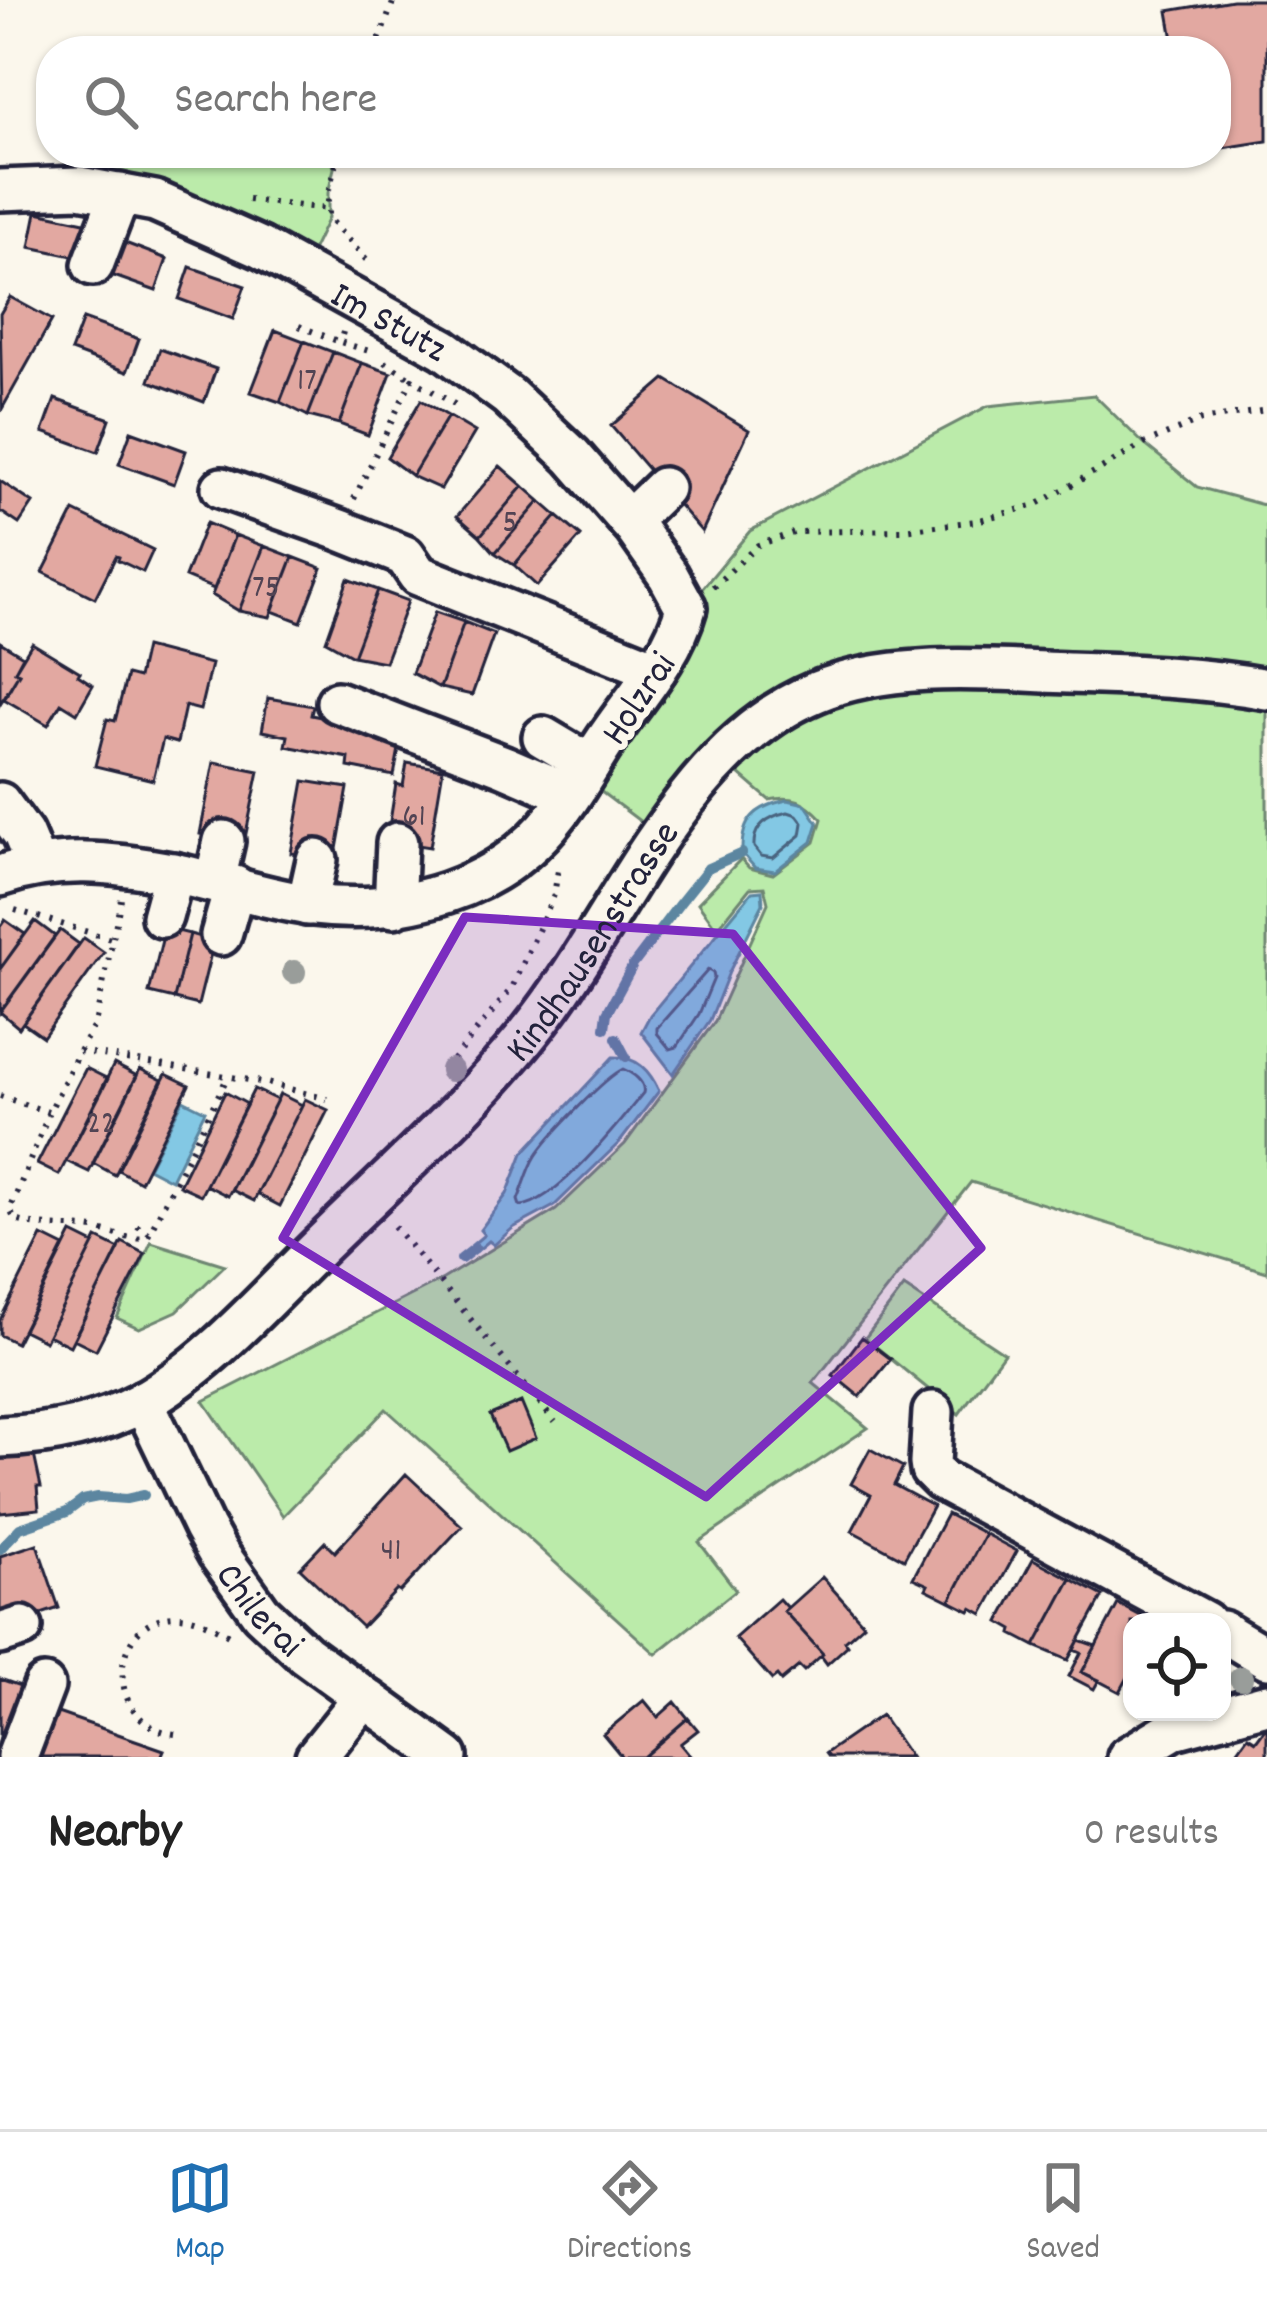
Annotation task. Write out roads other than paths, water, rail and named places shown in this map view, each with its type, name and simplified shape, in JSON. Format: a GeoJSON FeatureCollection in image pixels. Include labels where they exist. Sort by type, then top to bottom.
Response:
{"type":"FeatureCollection","features":[{"type":"Feature","properties":{"kind":"street","name":"Im Stutz"},"geometry":{"type":"LineString","coordinates":[[3,198],[79,187],[154,201],[261,248],[444,349],[508,396],[572,455],[629,521],[686,608]]}},
{"type":"Feature","properties":{"kind":"street"},"geometry":{"type":"LineString","coordinates":[[93,265],[120,194]]}},
{"type":"Feature","properties":{"kind":"street"},"geometry":{"type":"LineString","coordinates":[[222,488],[406,556],[418,575],[656,670]]}},
{"type":"Feature","properties":{"kind":"street"},"geometry":{"type":"LineString","coordinates":[[629,521],[663,488]]}},
{"type":"Feature","properties":{"kind":"street","name":"Holzrai"},"geometry":{"type":"LineString","coordinates":[[18,870],[84,862],[128,865],[307,904],[364,909],[394,907],[447,893],[492,872],[526,847],[562,809],[679,633],[686,608]]}},
{"type":"Feature","properties":{"kind":"street","name":"Kindhausenstrasse"},"geometry":{"type":"LineString","coordinates":[[0,1437],[49,1433],[115,1415],[213,1349],[480,1088],[538,1022],[694,789],[768,720],[814,693],[867,677],[971,670],[1168,676],[1267,689]]}},
{"type":"Feature","properties":{"kind":"street"},"geometry":{"type":"LineString","coordinates":[[337,702],[555,788],[562,809]]}},
{"type":"Feature","properties":{"kind":"street"},"geometry":{"type":"LineString","coordinates":[[543,737],[590,765]]}},
{"type":"Feature","properties":{"kind":"street"},"geometry":{"type":"LineString","coordinates":[[0,803],[23,834],[18,870]]}},
{"type":"Feature","properties":{"kind":"street"},"geometry":{"type":"LineString","coordinates":[[221,935],[224,841]]}},
{"type":"Feature","properties":{"kind":"street"},"geometry":{"type":"LineString","coordinates":[[394,907],[397,843]]}},
{"type":"Feature","properties":{"kind":"street"},"geometry":{"type":"LineString","coordinates":[[307,904],[316,860]]}},
{"type":"Feature","properties":{"kind":"street"},"geometry":{"type":"LineString","coordinates":[[162,917],[174,873]]}},
{"type":"Feature","properties":{"kind":"street","name":"Chilerai"},"geometry":{"type":"LineString","coordinates":[[142,1401],[204,1528],[239,1584],[281,1635],[447,1757]]}},
{"type":"Feature","properties":{"kind":"street"},"geometry":{"type":"LineString","coordinates":[[933,1412],[930,1463],[940,1480],[1187,1613]]}},
{"type":"Feature","properties":{"kind":"street"},"geometry":{"type":"LineString","coordinates":[[1231,1636],[1267,1658]]}},
{"type":"Feature","properties":{"kind":"street"},"geometry":{"type":"LineString","coordinates":[[17,1757],[44,1686]]}},
{"type":"Feature","properties":{"kind":"street"},"geometry":{"type":"LineString","coordinates":[[316,1757],[364,1697]]}},
{"type":"Feature","properties":{"kind":"street"},"geometry":{"type":"LineString","coordinates":[[1128,1757],[1174,1729],[1267,1704]]}},
{"type":"Feature","properties":{"kind":"water"},"geometry":{"type":"Polygon","coordinates":[[[788,800],[805,804],[818,823],[812,842],[775,871],[755,868],[742,853],[744,831],[759,810],[788,800]]]}},
{"type":"Feature","properties":{"kind":"water"},"geometry":{"type":"Polygon","coordinates":[[[762,891],[763,904],[710,1020],[673,1074],[641,1032],[752,892],[762,891]]]}},
{"type":"Feature","properties":{"kind":"water"},"geometry":{"type":"Polygon","coordinates":[[[613,1057],[642,1066],[659,1091],[620,1142],[554,1206],[477,1251],[472,1245],[484,1235],[480,1230],[507,1194],[523,1153],[613,1057]]]}},
{"type":"Feature","properties":{"kind":"water"},"geometry":{"type":"Polygon","coordinates":[[[183,1100],[205,1111],[171,1180],[148,1168],[183,1100]]]}},
{"type":"Feature","properties":{"kind":"waterway"},"geometry":{"type":"LineString","coordinates":[[605,1028],[607,1013],[633,965],[680,903],[708,868],[742,853]]}},
{"type":"Feature","properties":{"kind":"waterway"},"geometry":{"type":"LineString","coordinates":[[616,1038],[626,1057]]}},
{"type":"Feature","properties":{"kind":"waterway"},"geometry":{"type":"LineString","coordinates":[[461,1259],[475,1248]]}},
{"type":"Feature","properties":{"kind":"waterway"},"geometry":{"type":"LineString","coordinates":[[0,1549],[20,1528],[67,1512],[83,1500],[144,1495]]}}]}
